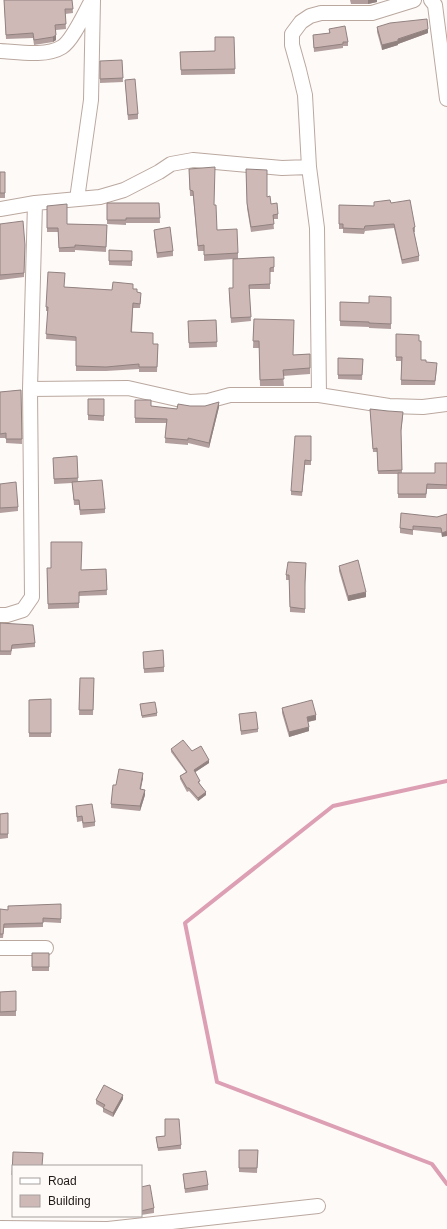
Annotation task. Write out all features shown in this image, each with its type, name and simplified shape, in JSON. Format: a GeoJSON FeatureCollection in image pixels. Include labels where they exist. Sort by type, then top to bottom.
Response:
{"type":"FeatureCollection","features":[{"type":"Feature","properties":{"kind":"street"},"geometry":{"type":"LineString","coordinates":[[0,51],[32,53],[50,52],[62,47],[72,35],[93,0]]}},
{"type":"Feature","properties":{"kind":"street"},"geometry":{"type":"LineString","coordinates":[[77,199],[91,100],[93,0]]}},
{"type":"Feature","properties":{"kind":"street"},"geometry":{"type":"LineString","coordinates":[[320,395],[317,228],[310,167],[305,95],[292,45],[292,34],[301,22],[310,16],[321,13],[372,13],[414,0]]}},
{"type":"Feature","properties":{"kind":"street"},"geometry":{"type":"LineString","coordinates":[[431,0],[435,6],[447,99]]}},
{"type":"Feature","properties":{"kind":"street"},"geometry":{"type":"LineString","coordinates":[[0,209],[35,203],[100,197],[124,190],[171,164],[193,160],[282,168],[310,167]]}},
{"type":"Feature","properties":{"kind":"street"},"geometry":{"type":"LineString","coordinates":[[0,615],[7,615],[23,610],[32,597],[30,389],[35,203]]}},
{"type":"Feature","properties":{"kind":"street"},"geometry":{"type":"LineString","coordinates":[[30,389],[128,388],[190,402],[208,401],[230,395],[320,395],[389,406],[423,407],[447,404]]}},
{"type":"Feature","properties":{"kind":"street"},"geometry":{"type":"LineString","coordinates":[[0,948],[46,948]]}},
{"type":"Feature","properties":{"kind":"street"},"geometry":{"type":"LineString","coordinates":[[0,1228],[107,1229],[318,1206]]}},
{"type":"Feature","properties":{"kind":"building"},"geometry":{"type":"Polygon","coordinates":[[[4,0],[72,0],[73,9],[65,9],[66,24],[55,25],[56,35],[53,37],[34,40],[33,33],[6,35],[4,0]]]}},
{"type":"Feature","properties":{"kind":"building"},"geometry":{"type":"Polygon","coordinates":[[[427,19],[428,29],[398,39],[398,41],[382,45],[377,27],[390,23],[427,19]]]}},
{"type":"Feature","properties":{"kind":"building"},"geometry":{"type":"Polygon","coordinates":[[[345,26],[348,42],[314,48],[313,35],[330,33],[329,29],[345,26]]]}},
{"type":"Feature","properties":{"kind":"building"},"geometry":{"type":"Polygon","coordinates":[[[215,37],[234,37],[235,69],[181,70],[180,52],[215,51],[215,37]]]}},
{"type":"Feature","properties":{"kind":"building"},"geometry":{"type":"Polygon","coordinates":[[[122,60],[123,78],[100,79],[100,61],[122,60]]]}},
{"type":"Feature","properties":{"kind":"building"},"geometry":{"type":"Polygon","coordinates":[[[135,79],[138,114],[128,115],[125,80],[135,79]]]}},
{"type":"Feature","properties":{"kind":"building"},"geometry":{"type":"Polygon","coordinates":[[[215,167],[214,205],[216,205],[217,230],[237,229],[238,253],[204,255],[204,245],[198,246],[193,191],[190,190],[189,169],[215,167]]]}},
{"type":"Feature","properties":{"kind":"building"},"geometry":{"type":"Polygon","coordinates":[[[246,169],[267,170],[267,197],[270,196],[271,204],[277,203],[278,214],[273,215],[274,224],[251,227],[247,203],[246,169]]]}},
{"type":"Feature","properties":{"kind":"building"},"geometry":{"type":"Polygon","coordinates":[[[0,172],[5,172],[5,193],[0,193],[0,172]]]}},
{"type":"Feature","properties":{"kind":"building"},"geometry":{"type":"Polygon","coordinates":[[[390,200],[391,203],[410,200],[415,227],[413,228],[419,256],[402,260],[394,224],[365,226],[364,229],[343,228],[343,224],[339,224],[339,205],[374,206],[374,202],[390,200]]]}},
{"type":"Feature","properties":{"kind":"building"},"geometry":{"type":"Polygon","coordinates":[[[107,203],[159,203],[160,218],[126,218],[126,220],[107,220],[107,203]]]}},
{"type":"Feature","properties":{"kind":"building"},"geometry":{"type":"Polygon","coordinates":[[[67,204],[67,224],[107,225],[106,247],[75,245],[75,247],[59,248],[58,228],[47,228],[47,206],[67,204]]]}},
{"type":"Feature","properties":{"kind":"building"},"geometry":{"type":"Polygon","coordinates":[[[23,221],[25,245],[24,273],[0,275],[0,224],[23,221]]]}},
{"type":"Feature","properties":{"kind":"building"},"geometry":{"type":"Polygon","coordinates":[[[170,227],[173,251],[157,253],[154,230],[170,227]]]}},
{"type":"Feature","properties":{"kind":"building"},"geometry":{"type":"Polygon","coordinates":[[[109,250],[132,251],[132,261],[109,261],[109,250]]]}},
{"type":"Feature","properties":{"kind":"building"},"geometry":{"type":"Polygon","coordinates":[[[274,257],[274,267],[270,268],[270,284],[249,285],[251,317],[231,318],[229,288],[233,288],[233,259],[274,257]]]}},
{"type":"Feature","properties":{"kind":"building"},"geometry":{"type":"Polygon","coordinates":[[[48,272],[65,273],[64,287],[112,290],[113,282],[133,284],[133,289],[137,289],[137,292],[141,293],[140,304],[133,303],[131,332],[153,333],[153,344],[158,344],[157,367],[139,367],[139,364],[106,367],[76,366],[76,337],[46,334],[48,272]]]}},
{"type":"Feature","properties":{"kind":"building"},"geometry":{"type":"Polygon","coordinates":[[[369,296],[391,297],[391,324],[340,321],[340,302],[369,303],[369,296]]]}},
{"type":"Feature","properties":{"kind":"building"},"geometry":{"type":"Polygon","coordinates":[[[254,319],[294,320],[293,355],[310,354],[310,368],[283,370],[284,379],[260,380],[259,341],[253,341],[254,319]]]}},
{"type":"Feature","properties":{"kind":"building"},"geometry":{"type":"Polygon","coordinates":[[[216,320],[217,342],[189,343],[188,321],[216,320]]]}},
{"type":"Feature","properties":{"kind":"building"},"geometry":{"type":"Polygon","coordinates":[[[396,334],[419,335],[419,341],[421,341],[421,360],[437,363],[435,381],[401,380],[402,357],[396,357],[396,334]]]}},
{"type":"Feature","properties":{"kind":"building"},"geometry":{"type":"Polygon","coordinates":[[[338,358],[363,359],[362,375],[338,375],[338,358]]]}},
{"type":"Feature","properties":{"kind":"building"},"geometry":{"type":"Polygon","coordinates":[[[21,390],[22,439],[6,439],[6,433],[0,434],[0,392],[21,390]]]}},
{"type":"Feature","properties":{"kind":"building"},"geometry":{"type":"Polygon","coordinates":[[[88,399],[104,399],[104,416],[88,415],[88,399]]]}},
{"type":"Feature","properties":{"kind":"building"},"geometry":{"type":"Polygon","coordinates":[[[135,400],[151,400],[151,406],[177,409],[178,404],[205,406],[219,402],[209,443],[188,438],[188,440],[165,438],[167,419],[135,418],[135,400]]]}},
{"type":"Feature","properties":{"kind":"building"},"geometry":{"type":"Polygon","coordinates":[[[370,409],[403,412],[401,430],[402,470],[378,471],[377,448],[373,449],[370,409]]]}},
{"type":"Feature","properties":{"kind":"building"},"geometry":{"type":"Polygon","coordinates":[[[295,436],[311,436],[311,461],[305,460],[302,492],[291,491],[295,436]]]}},
{"type":"Feature","properties":{"kind":"building"},"geometry":{"type":"Polygon","coordinates":[[[77,456],[78,478],[54,479],[53,458],[77,456]]]}},
{"type":"Feature","properties":{"kind":"building"},"geometry":{"type":"Polygon","coordinates":[[[435,463],[447,463],[447,485],[427,484],[426,494],[398,494],[398,473],[435,473],[435,463]]]}},
{"type":"Feature","properties":{"kind":"building"},"geometry":{"type":"Polygon","coordinates":[[[102,480],[105,509],[80,510],[79,500],[74,500],[72,482],[102,480]]]}},
{"type":"Feature","properties":{"kind":"building"},"geometry":{"type":"Polygon","coordinates":[[[16,482],[18,507],[0,508],[0,484],[16,482]]]}},
{"type":"Feature","properties":{"kind":"building"},"geometry":{"type":"Polygon","coordinates":[[[401,513],[437,517],[447,514],[447,531],[442,533],[441,528],[413,526],[413,530],[400,528],[401,513]]]}},
{"type":"Feature","properties":{"kind":"building"},"geometry":{"type":"Polygon","coordinates":[[[51,542],[82,542],[81,570],[106,569],[107,590],[79,592],[79,603],[48,604],[47,568],[51,568],[51,542]]]}},
{"type":"Feature","properties":{"kind":"building"},"geometry":{"type":"Polygon","coordinates":[[[358,560],[366,592],[348,596],[339,566],[358,560]]]}},
{"type":"Feature","properties":{"kind":"building"},"geometry":{"type":"Polygon","coordinates":[[[288,562],[306,563],[305,609],[290,607],[289,575],[286,575],[288,562]]]}},
{"type":"Feature","properties":{"kind":"building"},"geometry":{"type":"Polygon","coordinates":[[[0,623],[33,625],[35,643],[12,645],[11,651],[0,651],[0,623]]]}},
{"type":"Feature","properties":{"kind":"building"},"geometry":{"type":"Polygon","coordinates":[[[163,650],[164,667],[144,669],[143,652],[163,650]]]}},
{"type":"Feature","properties":{"kind":"building"},"geometry":{"type":"Polygon","coordinates":[[[80,678],[94,678],[93,710],[79,710],[80,678]]]}},
{"type":"Feature","properties":{"kind":"building"},"geometry":{"type":"Polygon","coordinates":[[[51,699],[51,733],[29,733],[29,700],[51,699]]]}},
{"type":"Feature","properties":{"kind":"building"},"geometry":{"type":"Polygon","coordinates":[[[312,700],[316,715],[307,717],[309,727],[289,732],[282,708],[312,700]]]}},
{"type":"Feature","properties":{"kind":"building"},"geometry":{"type":"Polygon","coordinates":[[[155,702],[157,713],[142,716],[140,704],[155,702]]]}},
{"type":"Feature","properties":{"kind":"building"},"geometry":{"type":"Polygon","coordinates":[[[256,712],[258,729],[241,731],[239,714],[256,712]]]}},
{"type":"Feature","properties":{"kind":"building"},"geometry":{"type":"Polygon","coordinates":[[[183,740],[192,751],[201,746],[209,760],[194,770],[200,781],[198,782],[206,792],[198,798],[189,788],[187,788],[180,776],[187,772],[171,749],[183,740]]]}},
{"type":"Feature","properties":{"kind":"building"},"geometry":{"type":"Polygon","coordinates":[[[119,769],[143,773],[140,789],[145,790],[140,806],[111,804],[113,785],[116,785],[119,769]]]}},
{"type":"Feature","properties":{"kind":"building"},"geometry":{"type":"Polygon","coordinates":[[[92,804],[95,822],[83,823],[82,816],[77,817],[76,806],[92,804]]]}},
{"type":"Feature","properties":{"kind":"building"},"geometry":{"type":"Polygon","coordinates":[[[8,813],[8,834],[0,834],[0,814],[8,813]]]}},
{"type":"Feature","properties":{"kind":"building"},"geometry":{"type":"Polygon","coordinates":[[[61,904],[61,919],[43,918],[43,923],[4,924],[3,934],[0,934],[0,909],[8,910],[8,906],[61,904]]]}},
{"type":"Feature","properties":{"kind":"building"},"geometry":{"type":"Polygon","coordinates":[[[32,953],[49,953],[49,967],[32,967],[32,953]]]}},
{"type":"Feature","properties":{"kind":"building"},"geometry":{"type":"Polygon","coordinates":[[[16,991],[16,1011],[0,1012],[0,992],[16,991]]]}},
{"type":"Feature","properties":{"kind":"building"},"geometry":{"type":"Polygon","coordinates":[[[104,1085],[123,1095],[113,1113],[103,1108],[105,1105],[96,1100],[104,1085]]]}},
{"type":"Feature","properties":{"kind":"building"},"geometry":{"type":"Polygon","coordinates":[[[165,1119],[179,1119],[181,1145],[158,1148],[156,1137],[165,1136],[165,1119]]]}},
{"type":"Feature","properties":{"kind":"building"},"geometry":{"type":"Polygon","coordinates":[[[239,1150],[258,1150],[257,1168],[239,1168],[239,1150]]]}},
{"type":"Feature","properties":{"kind":"building"},"geometry":{"type":"Polygon","coordinates":[[[13,1152],[43,1153],[42,1165],[12,1165],[13,1152]]]}},
{"type":"Feature","properties":{"kind":"building"},"geometry":{"type":"Polygon","coordinates":[[[206,1171],[208,1185],[185,1189],[183,1174],[206,1171]]]}},
{"type":"Feature","properties":{"kind":"building"},"geometry":{"type":"Polygon","coordinates":[[[150,1185],[154,1208],[142,1211],[142,1187],[150,1185]]]}},
{"type":"Feature","properties":{"kind":"waterway"},"geometry":{"type":"LineString","coordinates":[[447,781],[333,806],[185,923],[217,1082],[432,1164],[447,1184]]}}]}
